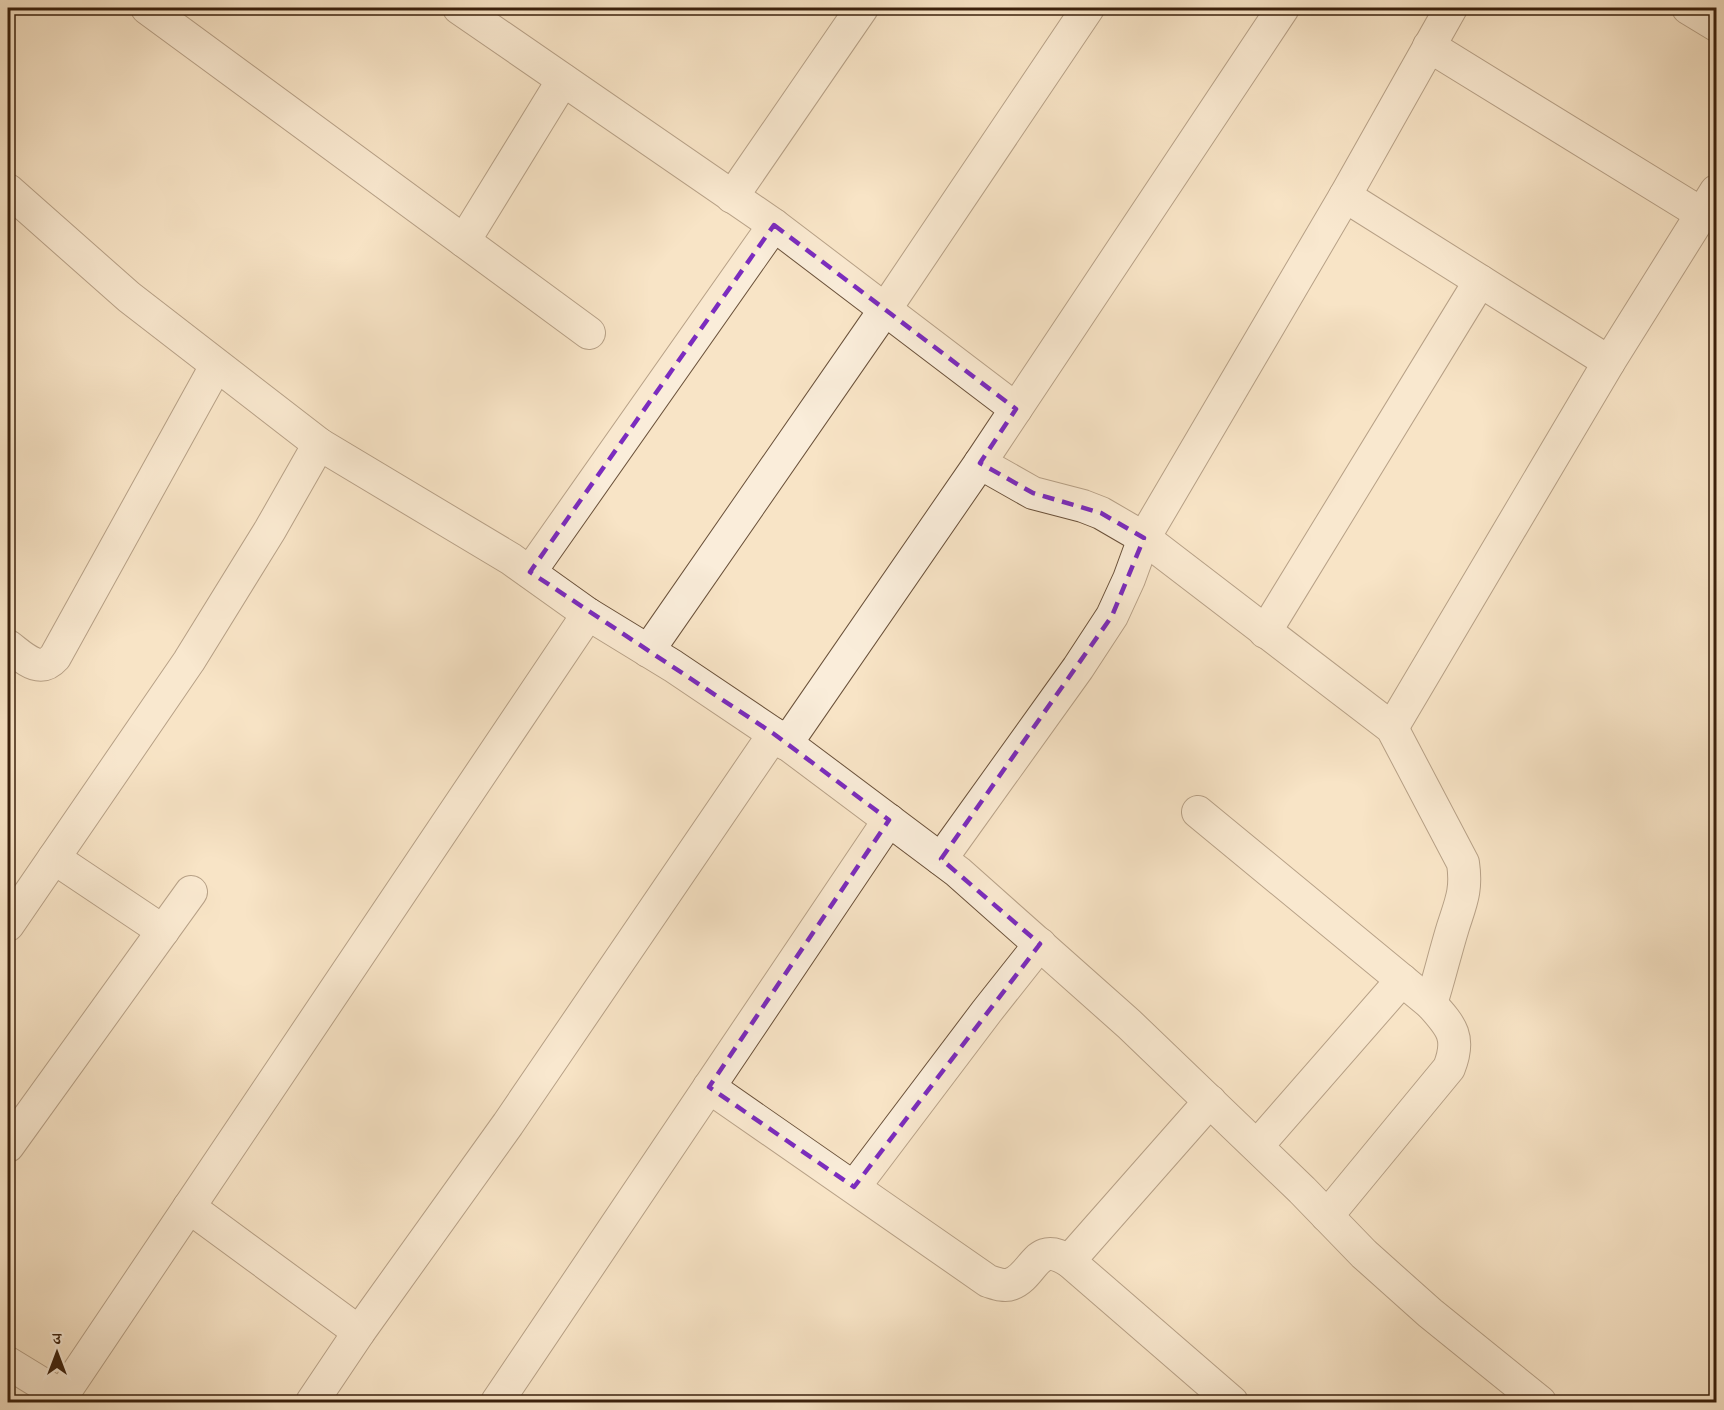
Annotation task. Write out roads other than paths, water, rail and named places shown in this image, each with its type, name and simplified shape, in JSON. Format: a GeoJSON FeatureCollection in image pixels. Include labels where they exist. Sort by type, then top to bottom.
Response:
{"type":"FeatureCollection","features":[{"type":"Feature","properties":{"kind":"street"},"geometry":{"type":"LineString","coordinates":[[147,8],[589,333]]}},
{"type":"Feature","properties":{"kind":"street"},"geometry":{"type":"LineString","coordinates":[[459,8],[774,225],[1016,409]]}},
{"type":"Feature","properties":{"kind":"street"},"geometry":{"type":"LineString","coordinates":[[732,197],[862,8]]}},
{"type":"Feature","properties":{"kind":"street"},"geometry":{"type":"LineString","coordinates":[[648,651],[886,308],[1088,8]]}},
{"type":"Feature","properties":{"kind":"street"},"geometry":{"type":"LineString","coordinates":[[324,1398],[359,1332],[780,739],[980,463],[1283,8]]}},
{"type":"Feature","properties":{"kind":"street"},"geometry":{"type":"LineString","coordinates":[[941,859],[1078,668],[1112,616],[1144,538],[1345,196],[1451,8]]}},
{"type":"Feature","properties":{"kind":"street"},"geometry":{"type":"LineString","coordinates":[[1688,8],[1716,25]]}},
{"type":"Feature","properties":{"kind":"street"},"geometry":{"type":"LineString","coordinates":[[1392,728],[1609,362],[1709,203],[1429,46]]}},
{"type":"Feature","properties":{"kind":"street"},"geometry":{"type":"LineString","coordinates":[[464,241],[562,80]]}},
{"type":"Feature","properties":{"kind":"street"},"geometry":{"type":"LineString","coordinates":[[8,190],[129,297],[319,444],[511,559],[588,614],[780,739],[941,859],[1129,1024],[1257,1146],[1364,1254],[1430,1312],[1540,1402]]}},
{"type":"Feature","properties":{"kind":"street"},"geometry":{"type":"LineString","coordinates":[[1345,196],[1609,362]]}},
{"type":"Feature","properties":{"kind":"street"},"geometry":{"type":"LineString","coordinates":[[530,572],[774,225]]}},
{"type":"Feature","properties":{"kind":"street"},"geometry":{"type":"LineString","coordinates":[[1265,632],[1480,281]]}},
{"type":"Feature","properties":{"kind":"street"},"geometry":{"type":"LineString","coordinates":[[8,646],[40,666],[49,664],[55,657],[216,366]]}},
{"type":"Feature","properties":{"kind":"street"},"geometry":{"type":"LineString","coordinates":[[8,925],[189,661],[270,530],[319,444]]}},
{"type":"Feature","properties":{"kind":"street"},"geometry":{"type":"LineString","coordinates":[[980,463],[1033,493],[1101,513],[1144,538],[1392,728],[1463,863],[1466,880],[1463,901],[1453,927],[1431,1004]]}},
{"type":"Feature","properties":{"kind":"street"},"geometry":{"type":"LineString","coordinates":[[8,1363],[60,1399],[588,614]]}},
{"type":"Feature","properties":{"kind":"street"},"geometry":{"type":"LineString","coordinates":[[1198,812],[1431,1004],[1447,1022],[1454,1036],[1455,1053],[1449,1068],[1327,1216]]}},
{"type":"Feature","properties":{"kind":"street"},"geometry":{"type":"LineString","coordinates":[[497,1402],[889,820]]}},
{"type":"Feature","properties":{"kind":"street"},"geometry":{"type":"LineString","coordinates":[[54,858],[163,931]]}},
{"type":"Feature","properties":{"kind":"street"},"geometry":{"type":"LineString","coordinates":[[8,1146],[191,892]]}},
{"type":"Feature","properties":{"kind":"street"},"geometry":{"type":"LineString","coordinates":[[854,1188],[1040,944]]}},
{"type":"Feature","properties":{"kind":"street"},"geometry":{"type":"LineString","coordinates":[[1257,1146],[1402,980]]}},
{"type":"Feature","properties":{"kind":"street"},"geometry":{"type":"LineString","coordinates":[[709,1087],[988,1281],[1011,1284],[1037,1259],[1047,1254],[1058,1254],[1232,1402]]}},
{"type":"Feature","properties":{"kind":"street"},"geometry":{"type":"LineString","coordinates":[[1069,1261],[1210,1101]]}},
{"type":"Feature","properties":{"kind":"street"},"geometry":{"type":"LineString","coordinates":[[189,1207],[359,1332]]}}]}
